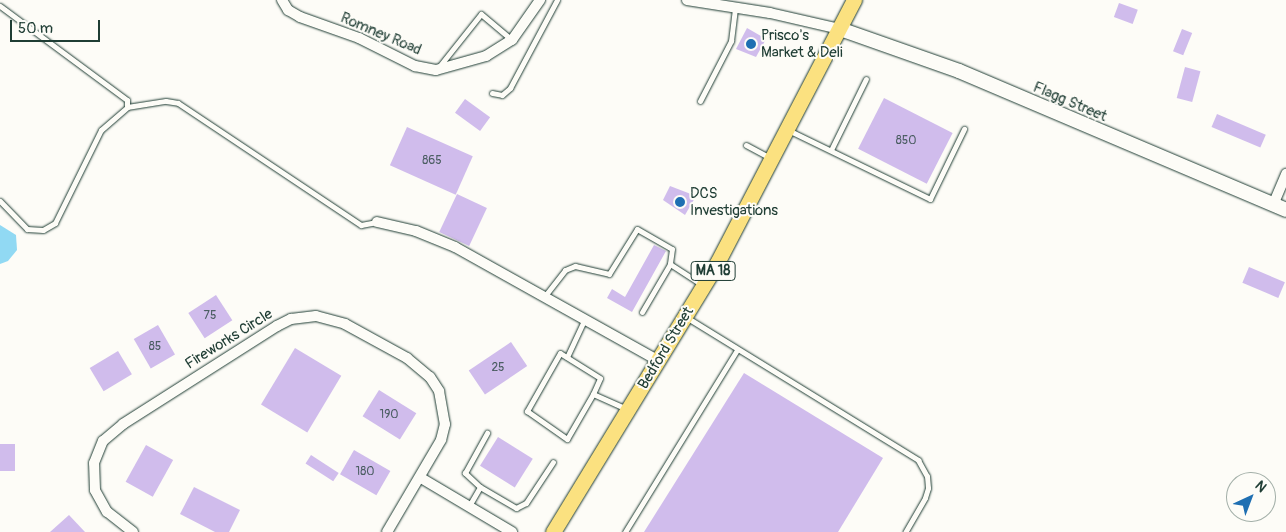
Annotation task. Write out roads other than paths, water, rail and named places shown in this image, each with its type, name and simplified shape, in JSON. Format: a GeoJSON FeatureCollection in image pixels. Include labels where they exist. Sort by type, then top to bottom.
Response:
{"type":"FeatureCollection","features":[{"type":"Feature","properties":{"kind":"main road","name":"Bedford Street"},"geometry":{"type":"LineString","coordinates":[[553,532],[704,286],[773,159],[854,0]]}},
{"type":"Feature","properties":{"kind":"street","name":"Romney Road"},"geometry":{"type":"LineString","coordinates":[[282,0],[288,10],[300,17],[359,38],[415,66],[436,70],[486,56],[512,40],[540,0]]}},
{"type":"Feature","properties":{"kind":"street"},"geometry":{"type":"LineString","coordinates":[[686,0],[840,29]]}},
{"type":"Feature","properties":{"kind":"street","name":"Flagg Street"},"geometry":{"type":"LineString","coordinates":[[840,29],[938,63],[1280,208]]}},
{"type":"Feature","properties":{"kind":"street"},"geometry":{"type":"LineString","coordinates":[[1280,208],[1286,174]]}},
{"type":"Feature","properties":{"kind":"street"},"geometry":{"type":"LineString","coordinates":[[377,222],[416,231],[454,247],[659,361]]}},
{"type":"Feature","properties":{"kind":"street","name":"Fireworks Circle"},"geometry":{"type":"LineString","coordinates":[[133,532],[107,512],[95,490],[94,463],[103,441],[123,424],[277,326],[304,316],[329,318],[345,324],[407,358],[430,377],[439,391],[445,424],[441,440],[386,532]]}},
{"type":"Feature","properties":{"kind":"street"},"geometry":{"type":"LineString","coordinates":[[420,478],[512,532]]}},
{"type":"Feature","properties":{"kind":"lane"},"geometry":{"type":"LineString","coordinates":[[492,93],[502,95],[510,88],[558,0]]}},
{"type":"Feature","properties":{"kind":"lane"},"geometry":{"type":"LineString","coordinates":[[0,6],[126,100],[127,107]]}},
{"type":"Feature","properties":{"kind":"lane"},"geometry":{"type":"LineString","coordinates":[[700,101],[731,41],[735,8]]}},
{"type":"Feature","properties":{"kind":"lane"},"geometry":{"type":"LineString","coordinates":[[436,70],[481,14],[512,40]]}},
{"type":"Feature","properties":{"kind":"lane"},"geometry":{"type":"LineString","coordinates":[[831,150],[866,79]]}},
{"type":"Feature","properties":{"kind":"lane"},"geometry":{"type":"LineString","coordinates":[[0,201],[28,229],[43,230],[55,223],[101,130],[127,107],[166,101],[178,102],[361,225],[377,222]]}},
{"type":"Feature","properties":{"kind":"lane"},"geometry":{"type":"LineString","coordinates":[[788,129],[930,199],[964,128]]}},
{"type":"Feature","properties":{"kind":"lane"},"geometry":{"type":"LineString","coordinates":[[746,145],[773,159]]}},
{"type":"Feature","properties":{"kind":"lane"},"geometry":{"type":"LineString","coordinates":[[544,298],[565,270],[575,266],[609,274],[637,229],[672,249],[670,264],[642,312]]}},
{"type":"Feature","properties":{"kind":"lane"},"geometry":{"type":"LineString","coordinates":[[670,264],[704,286]]}},
{"type":"Feature","properties":{"kind":"lane"},"geometry":{"type":"LineString","coordinates":[[686,317],[918,460],[927,476],[928,488],[925,498],[905,532]]}},
{"type":"Feature","properties":{"kind":"lane"},"geometry":{"type":"LineString","coordinates":[[567,357],[584,321]]}},
{"type":"Feature","properties":{"kind":"lane"},"geometry":{"type":"LineString","coordinates":[[625,532],[738,350]]}},
{"type":"Feature","properties":{"kind":"lane"},"geometry":{"type":"LineString","coordinates":[[560,353],[600,378],[593,394],[567,439],[527,411],[560,353]]}},
{"type":"Feature","properties":{"kind":"lane"},"geometry":{"type":"LineString","coordinates":[[593,394],[628,410]]}},
{"type":"Feature","properties":{"kind":"lane"},"geometry":{"type":"LineString","coordinates":[[486,433],[465,473],[480,487],[516,508],[526,503],[553,462]]}},
{"type":"Feature","properties":{"kind":"lane"},"geometry":{"type":"LineString","coordinates":[[469,506],[480,487]]}},
{"type":"Feature","properties":{"kind":"water"},"geometry":{"type":"Polygon","coordinates":[[[0,225],[16,235],[17,250],[8,261],[0,264],[0,225]]]}},
{"type":"Feature","properties":{"kind":"place","name":"Prisco's Market & Deli"},"geometry":{"type":"Point","coordinates":[751,44]}},
{"type":"Feature","properties":{"kind":"place","name":"DCS Investigations"},"geometry":{"type":"Point","coordinates":[680,202]}}]}
